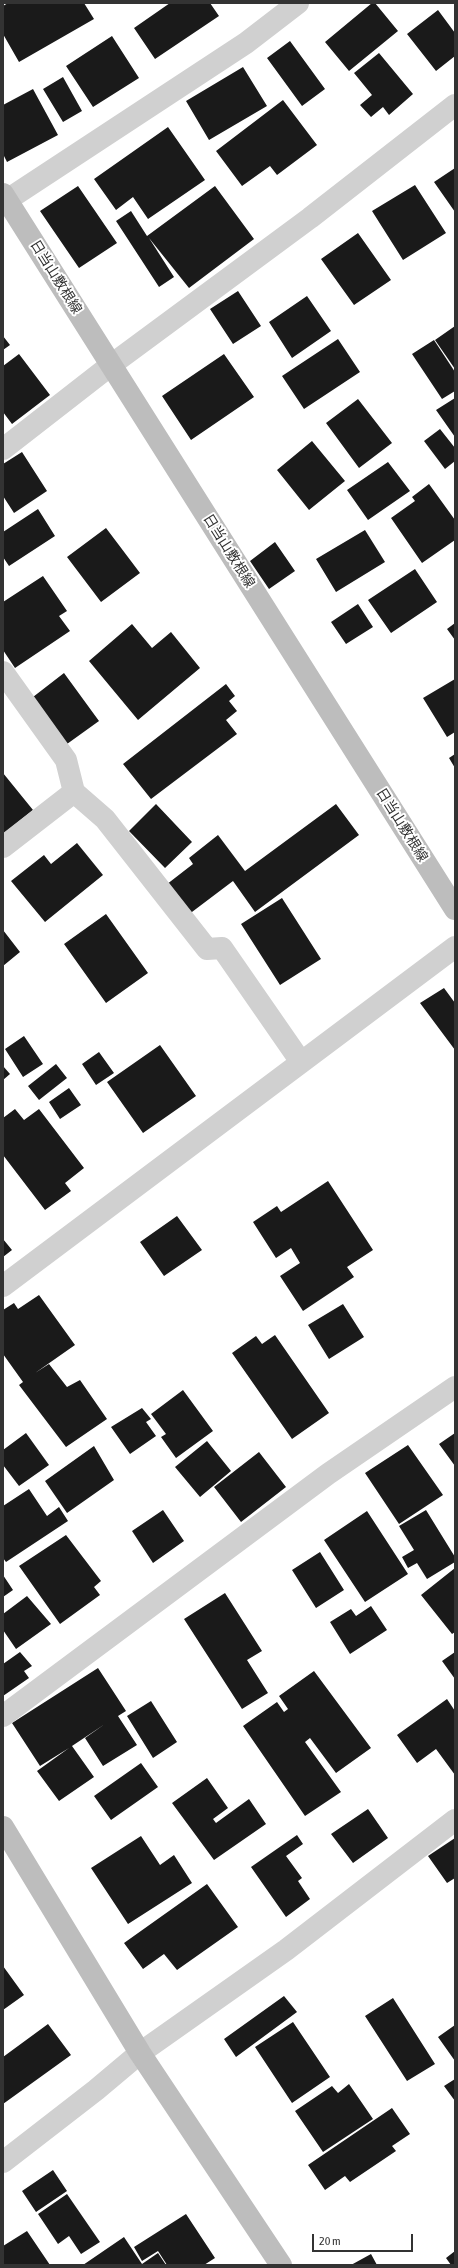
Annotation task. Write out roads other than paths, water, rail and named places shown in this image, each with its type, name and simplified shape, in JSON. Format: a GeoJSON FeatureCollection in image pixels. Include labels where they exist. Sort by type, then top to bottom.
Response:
{"type":"FeatureCollection","features":[{"type":"Feature","properties":{"kind":"main road","name":"日当山敷根線"},"geometry":{"type":"LineString","coordinates":[[5,197],[455,909]]}},
{"type":"Feature","properties":{"kind":"main road"},"geometry":{"type":"LineString","coordinates":[[3,1827],[140,2053],[281,2265]]}},
{"type":"Feature","properties":{"kind":"street"},"geometry":{"type":"LineString","coordinates":[[5,197],[246,43],[298,3]]}},
{"type":"Feature","properties":{"kind":"street"},"geometry":{"type":"LineString","coordinates":[[3,449],[111,364],[310,218],[455,105]]}},
{"type":"Feature","properties":{"kind":"street"},"geometry":{"type":"LineString","coordinates":[[3,672],[66,760],[74,792],[105,819],[207,949],[222,948],[301,1062]]}},
{"type":"Feature","properties":{"kind":"street"},"geometry":{"type":"LineString","coordinates":[[3,848],[74,792]]}},
{"type":"Feature","properties":{"kind":"street"},"geometry":{"type":"LineString","coordinates":[[3,1286],[455,946]]}},
{"type":"Feature","properties":{"kind":"street"},"geometry":{"type":"LineString","coordinates":[[3,1716],[328,1474],[455,1387]]}},
{"type":"Feature","properties":{"kind":"street"},"geometry":{"type":"LineString","coordinates":[[3,2162],[96,2090],[140,2053],[286,1950],[455,1820]]}}]}
